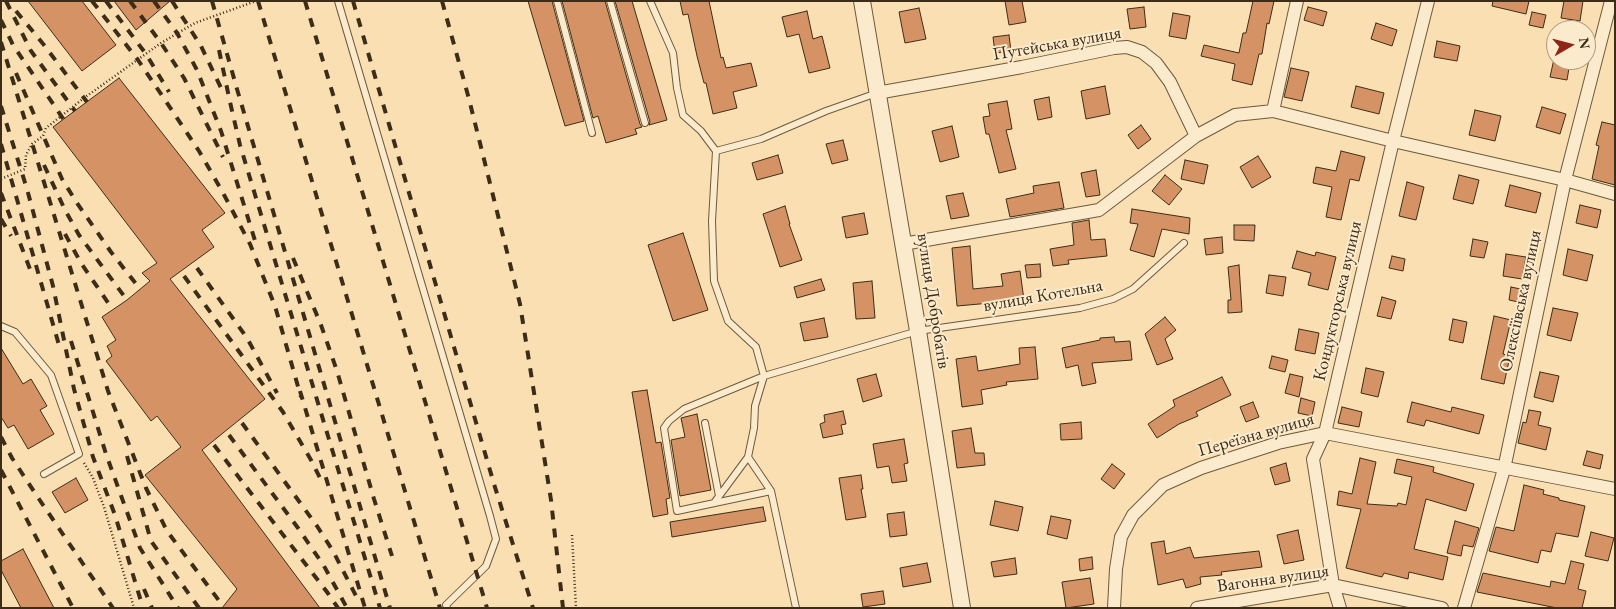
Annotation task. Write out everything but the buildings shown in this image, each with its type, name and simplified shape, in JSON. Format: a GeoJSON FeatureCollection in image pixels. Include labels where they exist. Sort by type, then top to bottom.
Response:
{"type":"FeatureCollection","features":[{"type":"Feature","properties":{"kind":"street","name":"вулиця Добробатів"},"geometry":{"type":"LineString","coordinates":[[862,1],[918,331],[962,608]]}},
{"type":"Feature","properties":{"kind":"street"},"geometry":{"type":"LineString","coordinates":[[1273,111],[1297,1]]}},
{"type":"Feature","properties":{"kind":"street","name":"Кондукторська вулиця"},"geometry":{"type":"LineString","coordinates":[[1340,608],[1333,585],[1313,459],[1325,433],[1392,141],[1428,1]]}},
{"type":"Feature","properties":{"kind":"street","name":"Олексіївська вулиця"},"geometry":{"type":"LineString","coordinates":[[1464,608],[1504,469],[1565,180],[1611,1]]}},
{"type":"Feature","properties":{"kind":"street","name":"Путейська вулиця"},"geometry":{"type":"LineString","coordinates":[[877,93],[1022,68],[1114,48],[1127,47],[1142,52],[1156,63],[1170,82],[1196,136]]}},
{"type":"Feature","properties":{"kind":"street"},"geometry":{"type":"LineString","coordinates":[[903,244],[1099,210],[1196,136],[1235,115],[1273,111],[1392,141],[1565,180],[1615,194]]}},
{"type":"Feature","properties":{"kind":"street","name":"Переїзна вулиця"},"geometry":{"type":"LineString","coordinates":[[1114,608],[1116,569],[1121,537],[1133,515],[1163,485],[1201,468],[1278,443],[1325,433],[1615,489]]}},
{"type":"Feature","properties":{"kind":"street","name":"Вагонна вулиця"},"geometry":{"type":"LineString","coordinates":[[1197,608],[1333,585],[1442,608]]}},
{"type":"Feature","properties":{"kind":"lane"},"geometry":{"type":"LineString","coordinates":[[338,1],[496,538],[486,566],[446,605],[447,608]]}},
{"type":"Feature","properties":{"kind":"lane"},"geometry":{"type":"LineString","coordinates":[[557,1],[592,133]]}},
{"type":"Feature","properties":{"kind":"lane"},"geometry":{"type":"LineString","coordinates":[[610,1],[645,123]]}},
{"type":"Feature","properties":{"kind":"lane"},"geometry":{"type":"LineString","coordinates":[[650,1],[673,53],[677,88],[683,115],[701,131],[716,151],[712,221],[714,281],[728,321],[756,347],[764,376],[755,406],[754,428],[748,457],[714,503]]}},
{"type":"Feature","properties":{"kind":"lane"},"geometry":{"type":"LineString","coordinates":[[716,151],[761,139],[826,111],[877,93]]}},
{"type":"Feature","properties":{"kind":"lane","name":"вулиця Котельна"},"geometry":{"type":"LineString","coordinates":[[714,503],[677,510],[664,428],[669,421],[684,409],[764,376],[918,331],[1080,308],[1113,299],[1133,288],[1184,243]]}},
{"type":"Feature","properties":{"kind":"lane"},"geometry":{"type":"LineString","coordinates":[[1,326],[15,332],[50,376],[79,454],[44,474]]}},
{"type":"Feature","properties":{"kind":"lane"},"geometry":{"type":"LineString","coordinates":[[705,423],[719,496]]}},
{"type":"Feature","properties":{"kind":"lane"},"geometry":{"type":"LineString","coordinates":[[748,457],[772,491],[796,608]]}},
{"type":"Feature","properties":{"kind":"lane"},"geometry":{"type":"LineString","coordinates":[[714,503],[772,491]]}},
{"type":"Feature","properties":{"kind":"path"},"geometry":{"type":"LineString","coordinates":[[1,179],[25,169],[26,155],[32,144],[43,136],[46,128],[84,98],[161,43],[195,22],[256,1]]}},
{"type":"Feature","properties":{"kind":"path"},"geometry":{"type":"LineString","coordinates":[[79,454],[93,478],[104,507],[134,608]]}},
{"type":"Feature","properties":{"kind":"path"},"geometry":{"type":"LineString","coordinates":[[572,535],[576,608]]}},
{"type":"Feature","properties":{"kind":"railway"},"geometry":{"type":"LineString","coordinates":[[6,1],[31,51],[75,111]]}},
{"type":"Feature","properties":{"kind":"railway"},"geometry":{"type":"LineString","coordinates":[[92,1],[138,60],[199,151],[250,244],[275,306],[301,397]]}},
{"type":"Feature","properties":{"kind":"railway"},"geometry":{"type":"LineString","coordinates":[[106,1],[146,54],[169,92]]}},
{"type":"Feature","properties":{"kind":"railway"},"geometry":{"type":"LineString","coordinates":[[130,1],[184,78],[223,157]]}},
{"type":"Feature","properties":{"kind":"railway"},"geometry":{"type":"LineString","coordinates":[[154,1],[177,33],[197,70],[221,131],[257,247]]}},
{"type":"Feature","properties":{"kind":"railway"},"geometry":{"type":"LineString","coordinates":[[172,1],[201,46],[222,90]]}},
{"type":"Feature","properties":{"kind":"railway"},"geometry":{"type":"LineString","coordinates":[[212,1],[390,608]]}},
{"type":"Feature","properties":{"kind":"railway"},"geometry":{"type":"LineString","coordinates":[[258,1],[440,608]]}},
{"type":"Feature","properties":{"kind":"railway"},"geometry":{"type":"LineString","coordinates":[[305,1],[487,608]]}},
{"type":"Feature","properties":{"kind":"railway"},"geometry":{"type":"LineString","coordinates":[[353,1],[494,484],[533,608]]}},
{"type":"Feature","properties":{"kind":"railway"},"geometry":{"type":"LineString","coordinates":[[442,1],[469,99],[520,304],[551,500],[563,608]]}},
{"type":"Feature","properties":{"kind":"railway"},"geometry":{"type":"LineString","coordinates":[[16,11],[87,102]]}},
{"type":"Feature","properties":{"kind":"railway"},"geometry":{"type":"LineString","coordinates":[[1,20],[13,45],[64,120]]}},
{"type":"Feature","properties":{"kind":"railway"},"geometry":{"type":"LineString","coordinates":[[1,42],[108,391],[146,488],[167,531],[223,606]]}},
{"type":"Feature","properties":{"kind":"railway"},"geometry":{"type":"LineString","coordinates":[[219,50],[240,145],[380,608]]}},
{"type":"Feature","properties":{"kind":"railway"},"geometry":{"type":"LineString","coordinates":[[16,73],[62,179],[111,252],[140,289]]}},
{"type":"Feature","properties":{"kind":"railway"},"geometry":{"type":"LineString","coordinates":[[1,106],[27,189],[53,286],[74,389],[93,457],[115,515],[143,608]]}},
{"type":"Feature","properties":{"kind":"railway"},"geometry":{"type":"LineString","coordinates":[[1,144],[59,345]]}},
{"type":"Feature","properties":{"kind":"railway"},"geometry":{"type":"LineString","coordinates":[[44,165],[79,235],[127,300]]}},
{"type":"Feature","properties":{"kind":"railway"},"geometry":{"type":"LineString","coordinates":[[1,193],[33,277]]}},
{"type":"Feature","properties":{"kind":"railway"},"geometry":{"type":"LineString","coordinates":[[1,219],[11,236]]}},
{"type":"Feature","properties":{"kind":"railway"},"geometry":{"type":"LineString","coordinates":[[65,234],[81,263],[113,310]]}},
{"type":"Feature","properties":{"kind":"railway"},"geometry":{"type":"LineString","coordinates":[[293,258],[321,325],[337,371],[392,556]]}},
{"type":"Feature","properties":{"kind":"railway"},"geometry":{"type":"LineString","coordinates":[[197,268],[247,338],[277,393]]}},
{"type":"Feature","properties":{"kind":"railway"},"geometry":{"type":"LineString","coordinates":[[184,276],[283,412],[321,480]]}},
{"type":"Feature","properties":{"kind":"railway"},"geometry":{"type":"LineString","coordinates":[[71,341],[106,454],[140,548],[178,608]]}},
{"type":"Feature","properties":{"kind":"railway"},"geometry":{"type":"LineString","coordinates":[[300,391],[365,608]]}},
{"type":"Feature","properties":{"kind":"railway"},"geometry":{"type":"LineString","coordinates":[[242,423],[317,526],[333,551],[356,596]]}},
{"type":"Feature","properties":{"kind":"railway"},"geometry":{"type":"LineString","coordinates":[[229,435],[324,566],[347,608]]}},
{"type":"Feature","properties":{"kind":"railway"},"geometry":{"type":"LineString","coordinates":[[1,437],[12,458],[113,608]]}},
{"type":"Feature","properties":{"kind":"railway"},"geometry":{"type":"LineString","coordinates":[[214,445],[338,608]]}},
{"type":"Feature","properties":{"kind":"railway"},"geometry":{"type":"LineString","coordinates":[[127,456],[151,541],[199,608]]}},
{"type":"Feature","properties":{"kind":"railway"},"geometry":{"type":"LineString","coordinates":[[1,470],[73,608]]}},
{"type":"Feature","properties":{"kind":"railway"},"geometry":{"type":"LineString","coordinates":[[144,589],[152,608]]}}]}
